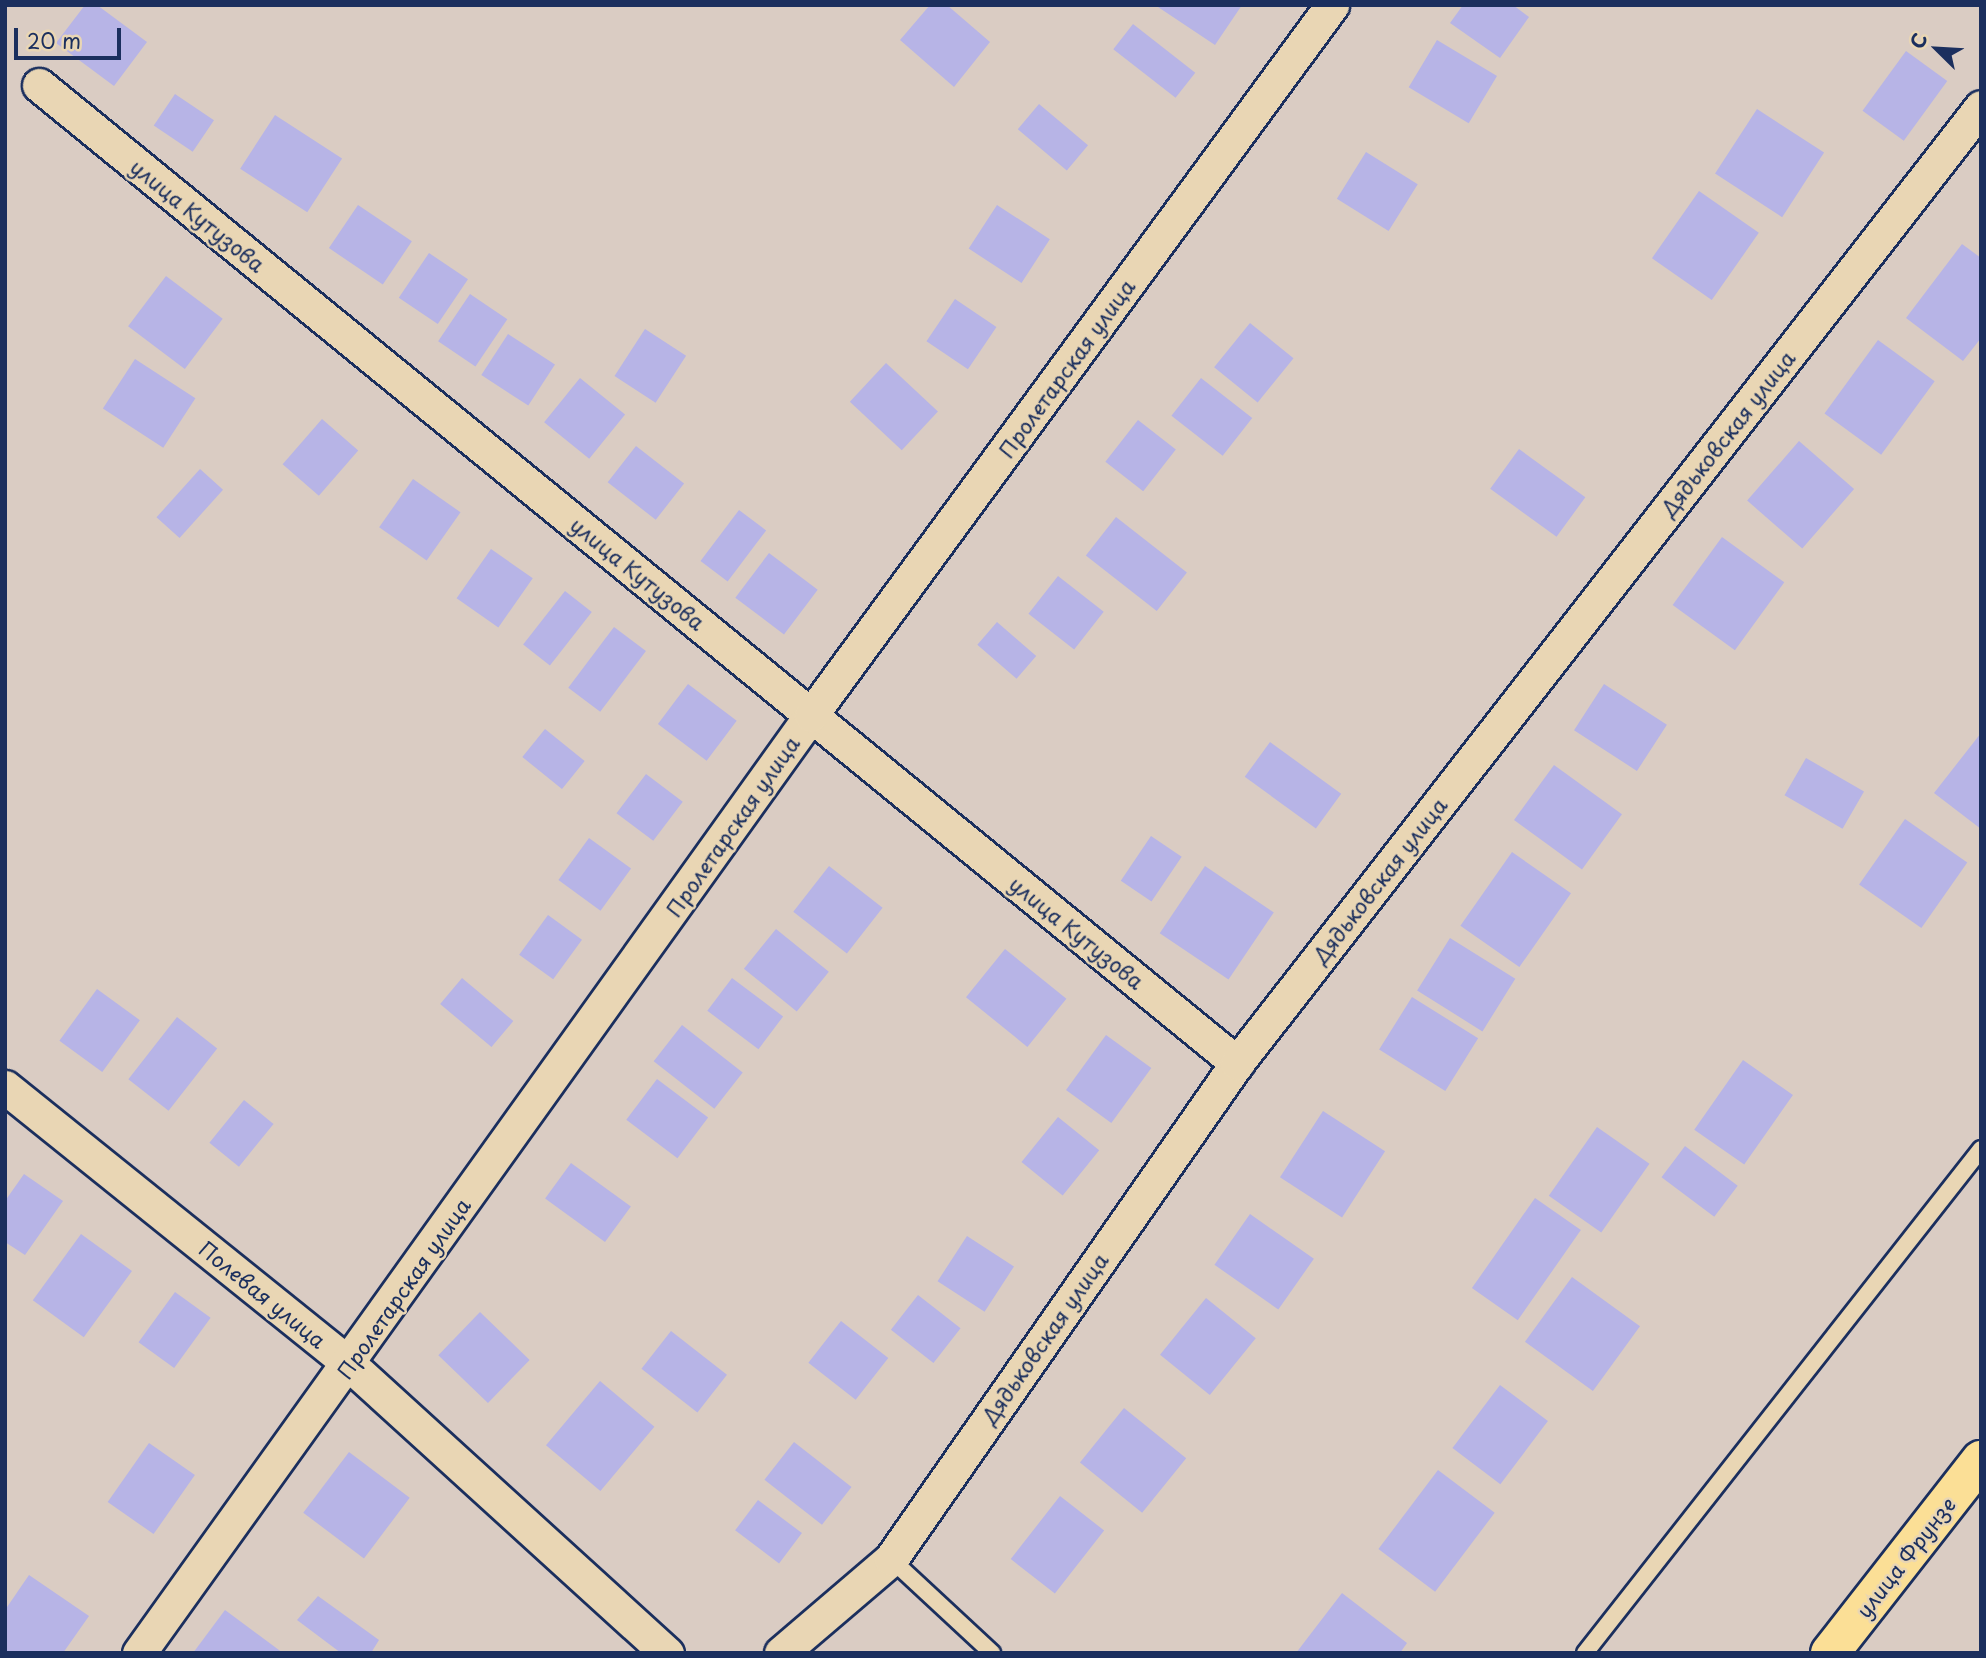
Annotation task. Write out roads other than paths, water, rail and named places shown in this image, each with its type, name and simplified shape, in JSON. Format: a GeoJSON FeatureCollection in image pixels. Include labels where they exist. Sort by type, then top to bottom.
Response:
{"type":"FeatureCollection","features":[{"type":"Feature","properties":{"kind":"main road","name":"улица Фрунзе"},"geometry":{"type":"LineString","coordinates":[[1830,1653],[1981,1460]]}},
{"type":"Feature","properties":{"kind":"street","name":"Пролетарская улица"},"geometry":{"type":"LineString","coordinates":[[139,1653],[349,1364],[811,715],[1332,5]]}},
{"type":"Feature","properties":{"kind":"street","name":"улица Кутузова"},"geometry":{"type":"LineString","coordinates":[[39,85],[1237,1063]]}},
{"type":"Feature","properties":{"kind":"street","name":"Дядьковская улица"},"geometry":{"type":"LineString","coordinates":[[781,1653],[891,1559],[1237,1063],[1981,107]]}},
{"type":"Feature","properties":{"kind":"street","name":"Полевая улица"},"geometry":{"type":"LineString","coordinates":[[5,1087],[349,1364],[667,1653]]}},
{"type":"Feature","properties":{"kind":"lane"},"geometry":{"type":"LineString","coordinates":[[1585,1653],[1981,1149]]}},
{"type":"Feature","properties":{"kind":"lane"},"geometry":{"type":"LineString","coordinates":[[891,1559],[992,1653]]}}]}
